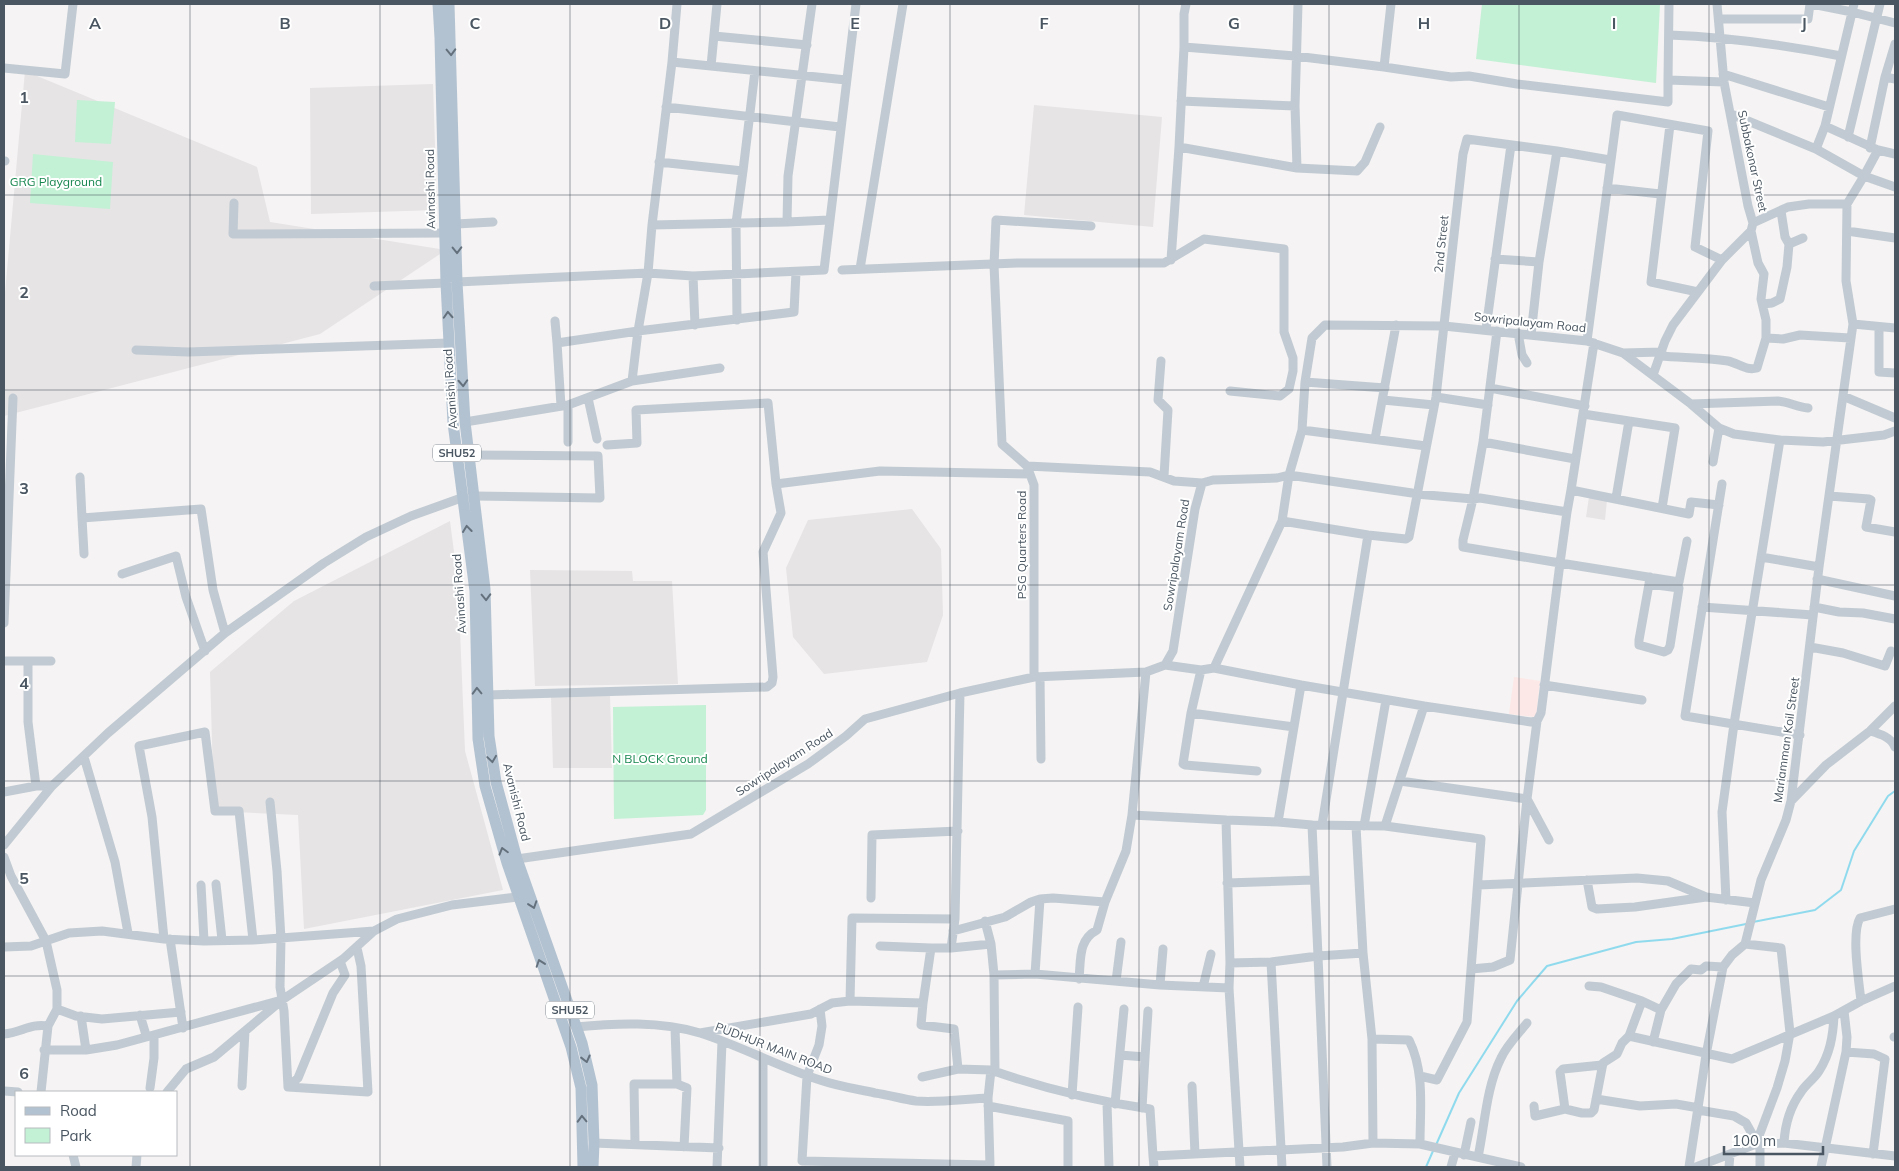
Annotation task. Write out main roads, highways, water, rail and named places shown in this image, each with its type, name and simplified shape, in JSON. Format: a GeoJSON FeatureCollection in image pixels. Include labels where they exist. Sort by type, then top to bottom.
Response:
{"type":"FeatureCollection","features":[{"type":"Feature","properties":{"kind":"main road","name":"Avinashi Road"},"geometry":{"type":"LineString","coordinates":[[438,4],[445,233],[452,283],[449,344],[453,423],[469,496],[475,591],[480,748],[485,786],[517,898],[571,1047],[581,1088],[588,1164]]}},
{"type":"Feature","properties":{"kind":"main road","name":"Avanishi Road"},"geometry":{"type":"LineString","coordinates":[[448,4],[456,224],[452,283],[469,456],[469,496],[486,589],[489,736],[496,782],[517,859]]}},
{"type":"Feature","properties":{"kind":"main road","name":"Avinashi Road"},"geometry":{"type":"LineString","coordinates":[[517,859],[582,1043],[592,1085],[594,1143],[588,1164]]}},
{"type":"Feature","properties":{"kind":"waterway"},"geometry":{"type":"LineString","coordinates":[[1753,922],[1815,910],[1841,890],[1854,851],[1888,796],[1895,791]]}},
{"type":"Feature","properties":{"kind":"waterway"},"geometry":{"type":"LineString","coordinates":[[1436,1145],[1459,1093],[1517,1001],[1547,966],[1636,942],[1672,939],[1746,924]]}},
{"type":"Feature","properties":{"kind":"waterway"},"geometry":{"type":"LineString","coordinates":[[1426,1167],[1433,1151]]}},
{"type":"Feature","properties":{"kind":"park label","name":"GRG Playground"},"geometry":{"type":"Point","coordinates":[56,181]}},
{"type":"Feature","properties":{"kind":"park label","name":"N BLOCK Ground"},"geometry":{"type":"Point","coordinates":[660,758]}}]}
